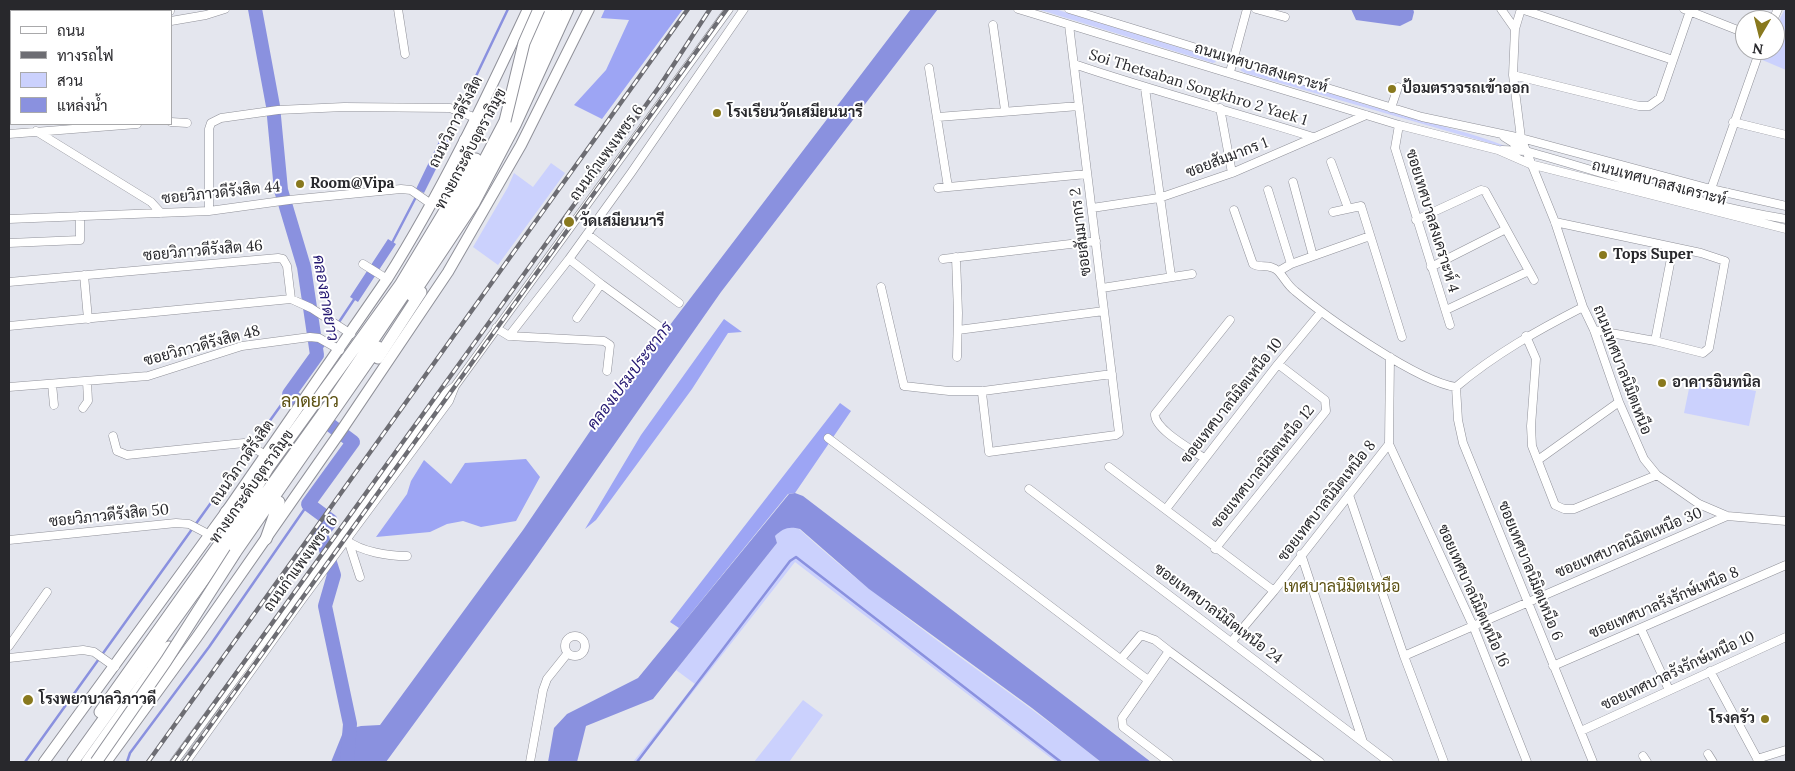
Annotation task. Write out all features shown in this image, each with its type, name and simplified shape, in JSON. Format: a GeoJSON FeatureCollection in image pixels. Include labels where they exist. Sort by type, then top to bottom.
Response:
{"type":"FeatureCollection","features":[{"type":"Feature","properties":{"kind":"highway"},"geometry":{"type":"LineString","coordinates":[[505,121],[524,43],[539,9]]}},
{"type":"Feature","properties":{"kind":"highway","name":"ถนนวิภาวดีรังสิต"},"geometry":{"type":"LineString","coordinates":[[64,762],[241,514],[268,468],[311,412],[400,285],[459,190],[498,117],[546,9]]}},
{"type":"Feature","properties":{"kind":"highway","name":"ทางยกระดับอุตราภิมุข"},"geometry":{"type":"LineString","coordinates":[[73,762],[334,398],[407,290],[464,197],[505,121],[556,9]]}},
{"type":"Feature","properties":{"kind":"highway"},"geometry":{"type":"LineString","coordinates":[[96,762],[279,502],[336,430],[478,204],[518,125],[570,9]]}},
{"type":"Feature","properties":{"kind":"highway","name":"ทางยกระดับอุตราภิมุข"},"geometry":{"type":"LineString","coordinates":[[87,762],[339,405],[474,204],[515,125],[570,9]]}},
{"type":"Feature","properties":{"kind":"highway"},"geometry":{"type":"LineString","coordinates":[[459,190],[465,140]]}},
{"type":"Feature","properties":{"kind":"highway"},"geometry":{"type":"LineString","coordinates":[[226,512],[268,468]]}},
{"type":"Feature","properties":{"kind":"highway"},"geometry":{"type":"LineString","coordinates":[[266,540],[279,502]]}},
{"type":"Feature","properties":{"kind":"highway"},"geometry":{"type":"LineString","coordinates":[[96,762],[166,662],[235,553]]}},
{"type":"Feature","properties":{"kind":"main road","name":"ถนนวิภาวดีรังสิต"},"geometry":{"type":"LineString","coordinates":[[44,762],[210,535],[340,350],[465,140],[528,9]]}},
{"type":"Feature","properties":{"kind":"main road"},"geometry":{"type":"LineString","coordinates":[[106,762],[266,540],[336,430],[448,272],[476,225],[538,111],[589,9]]}},
{"type":"Feature","properties":{"kind":"main road"},"geometry":{"type":"LineString","coordinates":[[114,762],[172,680],[197,637]]}},
{"type":"Feature","properties":{"kind":"street"},"geometry":{"type":"LineString","coordinates":[[172,21],[206,15],[226,9]]}},
{"type":"Feature","properties":{"kind":"street"},"geometry":{"type":"LineString","coordinates":[[398,9],[405,54]]}},
{"type":"Feature","properties":{"kind":"street","name":"ถนนกำแพงเพชร 6"},"geometry":{"type":"LineString","coordinates":[[333,550],[348,541],[448,402],[455,386],[496,328],[728,9]]}},
{"type":"Feature","properties":{"kind":"street"},"geometry":{"type":"LineString","coordinates":[[509,336],[587,234],[744,9]]}},
{"type":"Feature","properties":{"kind":"street","name":"ถนนเทศบาลสงเคราะห์"},"geometry":{"type":"LineString","coordinates":[[1018,9],[1399,125],[1498,150],[1530,164],[1786,229]]}},
{"type":"Feature","properties":{"kind":"street","name":"ถนนเทศบาลสงเคราะห์"},"geometry":{"type":"LineString","coordinates":[[1069,9],[1391,108],[1500,135],[1521,138],[1712,189],[1786,206]]}},
{"type":"Feature","properties":{"kind":"street"},"geometry":{"type":"LineString","coordinates":[[1230,72],[1247,9]]}},
{"type":"Feature","properties":{"kind":"street"},"geometry":{"type":"LineString","coordinates":[[1256,9],[1286,17]]}},
{"type":"Feature","properties":{"kind":"street"},"geometry":{"type":"LineString","coordinates":[[1501,9],[1516,29]]}},
{"type":"Feature","properties":{"kind":"street"},"geometry":{"type":"LineString","coordinates":[[1521,9],[1673,60]]}},
{"type":"Feature","properties":{"kind":"street","name":"ถนนเทศบาลนิมิตเหนือ"},"geometry":{"type":"LineString","coordinates":[[1521,9],[1516,29],[1514,75],[1521,138],[1555,222],[1583,307],[1594,330],[1619,402],[1644,459],[1657,475],[1699,504],[1727,516],[1786,521]]}},
{"type":"Feature","properties":{"kind":"street"},"geometry":{"type":"LineString","coordinates":[[1514,75],[1638,106],[1649,106],[1660,98],[1687,10],[1735,29]]}},
{"type":"Feature","properties":{"kind":"street"},"geometry":{"type":"LineString","coordinates":[[993,25],[1005,110]]}},
{"type":"Feature","properties":{"kind":"street","name":"ซอยสัมมากร 2"},"geometry":{"type":"LineString","coordinates":[[983,391],[989,452],[1118,435],[1102,288],[1069,25]]}},
{"type":"Feature","properties":{"kind":"street"},"geometry":{"type":"LineString","coordinates":[[1712,189],[1733,122],[1756,60]]}},
{"type":"Feature","properties":{"kind":"street","name":"Soi Thetsaban Songkhro 2 Yaek 1"},"geometry":{"type":"LineString","coordinates":[[1074,64],[1145,88],[1220,108],[1314,137]]}},
{"type":"Feature","properties":{"kind":"street"},"geometry":{"type":"LineString","coordinates":[[929,68],[948,186]]}},
{"type":"Feature","properties":{"kind":"street"},"geometry":{"type":"LineString","coordinates":[[1391,108],[1398,87]]}},
{"type":"Feature","properties":{"kind":"street"},"geometry":{"type":"LineString","coordinates":[[1145,88],[1171,276]]}},
{"type":"Feature","properties":{"kind":"street"},"geometry":{"type":"LineString","coordinates":[[938,117],[1005,110],[1079,106]]}},
{"type":"Feature","properties":{"kind":"street"},"geometry":{"type":"LineString","coordinates":[[209,211],[209,128],[211,123],[221,118],[278,110],[359,107],[455,109],[476,118]]}},
{"type":"Feature","properties":{"kind":"street"},"geometry":{"type":"LineString","coordinates":[[1220,108],[1232,174]]}},
{"type":"Feature","properties":{"kind":"street","name":"ซอยสัมมากร 1"},"geometry":{"type":"LineString","coordinates":[[1092,208],[1159,198],[1232,174],[1366,115]]}},
{"type":"Feature","properties":{"kind":"street"},"geometry":{"type":"LineString","coordinates":[[172,122],[187,123]]}},
{"type":"Feature","properties":{"kind":"street"},"geometry":{"type":"LineString","coordinates":[[1733,122],[1786,135]]}},
{"type":"Feature","properties":{"kind":"street"},"geometry":{"type":"LineString","coordinates":[[9,134],[123,125]]}},
{"type":"Feature","properties":{"kind":"street","name":"ซอยเทศบาลสงเคราะห์ 4"},"geometry":{"type":"LineString","coordinates":[[1399,125],[1395,148],[1450,325]]}},
{"type":"Feature","properties":{"kind":"street"},"geometry":{"type":"LineString","coordinates":[[36,131],[151,202],[161,213]]}},
{"type":"Feature","properties":{"kind":"street","name":"ถนนเทศบาลสงเคราะห์"},"geometry":{"type":"LineString","coordinates":[[1500,135],[1526,151]]}},
{"type":"Feature","properties":{"kind":"street","name":"ถนนเทศบาลสงเคราะห์"},"geometry":{"type":"LineString","coordinates":[[1498,150],[1526,151],[1714,204],[1752,213],[1786,218]]}},
{"type":"Feature","properties":{"kind":"street"},"geometry":{"type":"LineString","coordinates":[[1331,162],[1348,208]]}},
{"type":"Feature","properties":{"kind":"street"},"geometry":{"type":"LineString","coordinates":[[938,188],[1088,174]]}},
{"type":"Feature","properties":{"kind":"street"},"geometry":{"type":"LineString","coordinates":[[1293,182],[1313,256]]}},
{"type":"Feature","properties":{"kind":"street","name":"ซอยวิภาวดีรังสิต 44"},"geometry":{"type":"LineString","coordinates":[[9,218],[209,211],[289,200],[401,190],[412,191],[427,201]]}},
{"type":"Feature","properties":{"kind":"street"},"geometry":{"type":"LineString","coordinates":[[1268,190],[1291,264]]}},
{"type":"Feature","properties":{"kind":"street"},"geometry":{"type":"LineString","coordinates":[[1416,220],[1483,190],[1534,280]]}},
{"type":"Feature","properties":{"kind":"street"},"geometry":{"type":"LineString","coordinates":[[1333,212],[1361,206],[1402,337]]}},
{"type":"Feature","properties":{"kind":"street"},"geometry":{"type":"LineString","coordinates":[[1234,210],[1253,264],[1272,266],[1279,271],[1284,282],[1321,312],[1390,357],[1445,385],[1456,387],[1486,362],[1526,336],[1583,307]]}},
{"type":"Feature","properties":{"kind":"street"},"geometry":{"type":"LineString","coordinates":[[9,243],[80,240],[80,216]]}},
{"type":"Feature","properties":{"kind":"street"},"geometry":{"type":"LineString","coordinates":[[1555,222],[1673,248],[1701,252],[1725,261],[1709,348],[1702,353],[1655,341],[1594,330]]}},
{"type":"Feature","properties":{"kind":"street"},"geometry":{"type":"LineString","coordinates":[[1432,267],[1506,229]]}},
{"type":"Feature","properties":{"kind":"street"},"geometry":{"type":"LineString","coordinates":[[587,234],[680,304]]}},
{"type":"Feature","properties":{"kind":"street"},"geometry":{"type":"LineString","coordinates":[[1279,271],[1291,264],[1370,236]]}},
{"type":"Feature","properties":{"kind":"street"},"geometry":{"type":"LineString","coordinates":[[943,259],[1096,241]]}},
{"type":"Feature","properties":{"kind":"street"},"geometry":{"type":"LineString","coordinates":[[1655,341],[1673,248]]}},
{"type":"Feature","properties":{"kind":"street"},"geometry":{"type":"LineString","coordinates":[[956,257],[958,330],[956,357]]}},
{"type":"Feature","properties":{"kind":"street","name":"ซอยวิภาวดีรังสิต 46"},"geometry":{"type":"LineString","coordinates":[[9,282],[278,258],[283,259],[287,266],[291,299]]}},
{"type":"Feature","properties":{"kind":"street"},"geometry":{"type":"LineString","coordinates":[[569,259],[660,327]]}},
{"type":"Feature","properties":{"kind":"street"},"geometry":{"type":"LineString","coordinates":[[365,265],[384,278]]}},
{"type":"Feature","properties":{"kind":"street"},"geometry":{"type":"LineString","coordinates":[[1446,310],[1529,270]]}},
{"type":"Feature","properties":{"kind":"street"},"geometry":{"type":"LineString","coordinates":[[1102,288],[1192,274]]}},
{"type":"Feature","properties":{"kind":"street"},"geometry":{"type":"LineString","coordinates":[[84,275],[88,319]]}},
{"type":"Feature","properties":{"kind":"street"},"geometry":{"type":"LineString","coordinates":[[577,318],[601,284]]}},
{"type":"Feature","properties":{"kind":"street"},"geometry":{"type":"LineString","coordinates":[[881,287],[904,386],[949,391],[983,391],[1112,374]]}},
{"type":"Feature","properties":{"kind":"street"},"geometry":{"type":"LineString","coordinates":[[9,326],[291,299],[308,306],[350,334]]}},
{"type":"Feature","properties":{"kind":"street"},"geometry":{"type":"LineString","coordinates":[[958,330],[1104,311]]}},
{"type":"Feature","properties":{"kind":"street","name":"ซอยเทศบาลนิมิตเหนือ 10"},"geometry":{"type":"LineString","coordinates":[[1166,509],[1204,458],[1321,312]]}},
{"type":"Feature","properties":{"kind":"street"},"geometry":{"type":"LineString","coordinates":[[1204,458],[1164,430],[1156,422],[1155,414],[1230,320]]}},
{"type":"Feature","properties":{"kind":"street"},"geometry":{"type":"LineString","coordinates":[[496,328],[509,336],[604,341],[610,345],[607,371]]}},
{"type":"Feature","properties":{"kind":"street"},"geometry":{"type":"LineString","coordinates":[[1526,336],[1536,358],[1531,426],[1532,446],[1556,505],[1564,509],[1574,509],[1657,475]]}},
{"type":"Feature","properties":{"kind":"street","name":"ซอยวิภาวดีรังสิต 48"},"geometry":{"type":"LineString","coordinates":[[9,387],[157,374],[242,346],[310,337],[330,343],[340,350]]}},
{"type":"Feature","properties":{"kind":"street","name":"ซอยเทศบาลนิมิตเหนือ 8"},"geometry":{"type":"LineString","coordinates":[[1232,642],[1389,444],[1390,357]]}},
{"type":"Feature","properties":{"kind":"street","name":"ซอยเทศบาลนิมิตเหนือ 12"},"geometry":{"type":"LineString","coordinates":[[1215,549],[1326,411],[1325,400],[1278,364]]}},
{"type":"Feature","properties":{"kind":"street"},"geometry":{"type":"LineString","coordinates":[[82,408],[88,401],[87,381]]}},
{"type":"Feature","properties":{"kind":"street"},"geometry":{"type":"LineString","coordinates":[[52,384],[54,405]]}},
{"type":"Feature","properties":{"kind":"street","name":"ถนนกำแพงเพชร 6"},"geometry":{"type":"LineString","coordinates":[[186,762],[443,395],[455,386]]}},
{"type":"Feature","properties":{"kind":"street","name":"ซอยเทศบาลนิมิตเหนือ 6"},"geometry":{"type":"LineString","coordinates":[[1456,387],[1458,420],[1463,443],[1593,762]]}},
{"type":"Feature","properties":{"kind":"street"},"geometry":{"type":"LineString","coordinates":[[1538,460],[1619,402]]}},
{"type":"Feature","properties":{"kind":"street"},"geometry":{"type":"LineString","coordinates":[[113,436],[117,451],[126,455],[244,443],[266,455]]}},
{"type":"Feature","properties":{"kind":"street"},"geometry":{"type":"LineString","coordinates":[[828,438],[1148,680]]}},
{"type":"Feature","properties":{"kind":"street","name":"ซอยเทศบาลนิมิตเหนือ 16"},"geometry":{"type":"LineString","coordinates":[[1389,444],[1474,628],[1527,762]]}},
{"type":"Feature","properties":{"kind":"street"},"geometry":{"type":"LineString","coordinates":[[1109,467],[1166,509],[1215,549],[1274,591]]}},
{"type":"Feature","properties":{"kind":"street","name":"ซอยเทศบาลนิมิตเหนือ 24"},"geometry":{"type":"LineString","coordinates":[[1029,489],[1389,762]]}},
{"type":"Feature","properties":{"kind":"street"},"geometry":{"type":"LineString","coordinates":[[1349,495],[1404,656],[1444,762]]}},
{"type":"Feature","properties":{"kind":"street","name":"ซอยเทศบาลนิมิตเหนือ 30"},"geometry":{"type":"LineString","coordinates":[[1404,656],[1474,628],[1528,602],[1727,516]]}},
{"type":"Feature","properties":{"kind":"street","name":"ซอยวิภาวดีรังสิต 50"},"geometry":{"type":"LineString","coordinates":[[9,540],[176,523],[189,524],[210,535]]}},
{"type":"Feature","properties":{"kind":"street"},"geometry":{"type":"LineString","coordinates":[[348,541],[386,554],[407,556]]}},
{"type":"Feature","properties":{"kind":"street"},"geometry":{"type":"LineString","coordinates":[[348,541],[360,577]]}},
{"type":"Feature","properties":{"kind":"street"},"geometry":{"type":"LineString","coordinates":[[1301,554],[1363,742]]}},
{"type":"Feature","properties":{"kind":"street","name":"ซอยเทศบาลรังรักษ์เหนือ 8"},"geometry":{"type":"LineString","coordinates":[[1554,666],[1786,565]]}},
{"type":"Feature","properties":{"kind":"street","name":"ถนนกำแพงเพชร 6"},"geometry":{"type":"LineString","coordinates":[[174,762],[320,569]]}},
{"type":"Feature","properties":{"kind":"street"},"geometry":{"type":"LineString","coordinates":[[9,646],[47,592]]}},
{"type":"Feature","properties":{"kind":"street"},"geometry":{"type":"LineString","coordinates":[[1640,628],[1669,690]]}},
{"type":"Feature","properties":{"kind":"street"},"geometry":{"type":"LineString","coordinates":[[1121,658],[1142,635],[1155,640],[1320,762]]}},
{"type":"Feature","properties":{"kind":"street","name":"ซอยเทศบาลรังรักษ์เหนือ 10"},"geometry":{"type":"LineString","coordinates":[[1581,731],[1786,637]]}},
{"type":"Feature","properties":{"kind":"street"},"geometry":{"type":"LineString","coordinates":[[9,658],[84,650],[101,657],[115,667]]}},
{"type":"Feature","properties":{"kind":"street"},"geometry":{"type":"LineString","coordinates":[[1169,651],[1121,722],[1123,727],[1169,762]]}},
{"type":"Feature","properties":{"kind":"street"},"geometry":{"type":"LineString","coordinates":[[530,762],[546,679],[567,654]]}},
{"type":"Feature","properties":{"kind":"street"},"geometry":{"type":"LineString","coordinates":[[1710,671],[1758,761],[1786,750]]}},
{"type":"Feature","properties":{"kind":"street"},"geometry":{"type":"LineString","coordinates":[[1708,754],[1713,762]]}},
{"type":"Feature","properties":{"kind":"green space"},"geometry":{"type":"Polygon","coordinates":[[[1037,9],[1055,9],[1213,58],[1216,62],[1213,63],[1037,9]]]}},
{"type":"Feature","properties":{"kind":"green space"},"geometry":{"type":"Polygon","coordinates":[[[1786,9],[1786,70],[1762,60],[1785,60],[1784,10],[1786,9]]]}},
{"type":"Feature","properties":{"kind":"green space"},"geometry":{"type":"Polygon","coordinates":[[[1244,66],[1505,146],[1503,147],[1245,73],[1240,70],[1244,66]]]}},
{"type":"Feature","properties":{"kind":"green space"},"geometry":{"type":"Polygon","coordinates":[[[551,163],[565,173],[498,265],[473,247],[508,187],[514,173],[533,187],[551,163]]]}},
{"type":"Feature","properties":{"kind":"green space"},"geometry":{"type":"Polygon","coordinates":[[[1691,379],[1756,391],[1749,426],[1684,413],[1691,379]]]}},
{"type":"Feature","properties":{"kind":"green space"},"geometry":{"type":"Polygon","coordinates":[[[792,527],[799,529],[909,620],[1101,762],[1056,762],[795,562],[638,762],[633,762],[695,684],[676,670],[777,543],[775,536],[781,529],[792,527]]]}},
{"type":"Feature","properties":{"kind":"green space"},"geometry":{"type":"Polygon","coordinates":[[[803,700],[823,715],[789,762],[754,762],[803,700]]]}},
{"type":"Feature","properties":{"kind":"shaded area"},"geometry":{"type":"Polygon","coordinates":[[[605,9],[683,9],[602,119],[574,105],[606,70],[629,20],[601,18],[605,9]]]}},
{"type":"Feature","properties":{"kind":"shaded area"},"geometry":{"type":"Polygon","coordinates":[[[724,319],[742,332],[728,333],[692,389],[596,520],[585,529],[641,435],[724,319]]]}},
{"type":"Feature","properties":{"kind":"shaded area"},"geometry":{"type":"Polygon","coordinates":[[[840,403],[851,411],[795,493],[788,494],[679,628],[670,622],[840,403]]]}},
{"type":"Feature","properties":{"kind":"shaded area"},"geometry":{"type":"Polygon","coordinates":[[[526,459],[540,477],[516,521],[481,527],[463,521],[447,524],[430,532],[376,537],[407,494],[411,481],[424,460],[451,484],[465,463],[526,459]]]}},
{"type":"Feature","properties":{"kind":"water"},"geometry":{"type":"Polygon","coordinates":[[[911,9],[938,9],[721,292],[528,568],[386,762],[331,762],[344,730],[361,726],[380,725],[523,530],[599,418],[911,9]]]}},
{"type":"Feature","properties":{"kind":"water"},"geometry":{"type":"Polygon","coordinates":[[[1351,9],[1413,9],[1414,12],[1412,20],[1400,26],[1356,20],[1351,9]]]}},
{"type":"Feature","properties":{"kind":"water"},"geometry":{"type":"Polygon","coordinates":[[[443,133],[452,137],[424,193],[416,189],[443,133]]]}},
{"type":"Feature","properties":{"kind":"water"},"geometry":{"type":"Polygon","coordinates":[[[388,239],[396,244],[358,302],[350,297],[388,239]]]}},
{"type":"Feature","properties":{"kind":"water"},"geometry":{"type":"Polygon","coordinates":[[[795,493],[803,496],[1151,762],[1101,762],[1032,708],[869,589],[800,529],[789,528],[784,529],[775,536],[777,543],[653,699],[586,726],[577,762],[548,762],[554,728],[567,714],[638,678],[789,494],[795,493]]]}},
{"type":"Feature","properties":{"kind":"waterway","name":"คลองลาดยาว"},"geometry":{"type":"LineString","coordinates":[[255,9],[273,106],[281,190],[304,267],[317,355],[289,394],[353,442],[308,504],[331,521],[321,534],[334,575],[325,606],[350,724],[347,762]]}},
{"type":"Feature","properties":{"kind":"waterway"},"geometry":{"type":"LineString","coordinates":[[447,137],[508,9]]}},
{"type":"Feature","properties":{"kind":"waterway"},"geometry":{"type":"LineString","coordinates":[[392,243],[417,195]]}},
{"type":"Feature","properties":{"kind":"waterway"},"geometry":{"type":"LineString","coordinates":[[317,355],[355,298]]}},
{"type":"Feature","properties":{"kind":"waterway"},"geometry":{"type":"LineString","coordinates":[[25,762],[289,394]]}},
{"type":"Feature","properties":{"kind":"waterway"},"geometry":{"type":"LineString","coordinates":[[127,762],[130,753],[209,647],[308,504]]}},
{"type":"Feature","properties":{"kind":"waterway"},"geometry":{"type":"LineString","coordinates":[[637,762],[790,561],[796,557],[1061,762]]}},
{"type":"Feature","properties":{"kind":"railway"},"geometry":{"type":"LineString","coordinates":[[148,762],[688,9]]}},
{"type":"Feature","properties":{"kind":"railway"},"geometry":{"type":"LineString","coordinates":[[172,762],[659,87],[710,9]]}},
{"type":"Feature","properties":{"kind":"railway"},"geometry":{"type":"LineString","coordinates":[[184,762],[727,9]]}},
{"type":"Feature","properties":{"kind":"place","name":"ป้อมตรวจรถเข้าออก"},"geometry":{"type":"Point","coordinates":[1392,89]}},
{"type":"Feature","properties":{"kind":"place","name":"โรงเรียนวัดเสมียนนารี"},"geometry":{"type":"Point","coordinates":[717,113]}},
{"type":"Feature","properties":{"kind":"place","name":"Room@Vipa"},"geometry":{"type":"Point","coordinates":[300,184]}},
{"type":"Feature","properties":{"kind":"place","name":"วัดเสมียนนารี"},"geometry":{"type":"Point","coordinates":[569,222]}},
{"type":"Feature","properties":{"kind":"place","name":"Tops Super"},"geometry":{"type":"Point","coordinates":[1603,255]}},
{"type":"Feature","properties":{"kind":"place","name":"อาคารอินทนิล"},"geometry":{"type":"Point","coordinates":[1662,383]}},
{"type":"Feature","properties":{"kind":"place","name":"โรงพยาบาลวิภาวดี"},"geometry":{"type":"Point","coordinates":[28,700]}},
{"type":"Feature","properties":{"kind":"place","name":"โรงครัว"},"geometry":{"type":"Point","coordinates":[1765,719]}},
{"type":"Feature","properties":{"kind":"district","name":"ลาดยาว"},"geometry":{"type":"Point","coordinates":[310,402]}},
{"type":"Feature","properties":{"kind":"district","name":"เทศบาลนิมิตเหนือ"},"geometry":{"type":"Point","coordinates":[1342,587]}},
{"type":"Feature","properties":{"kind":"water label","name":"คลองเปรมประชากร"},"geometry":{"type":"Point","coordinates":[630,376]}}]}
